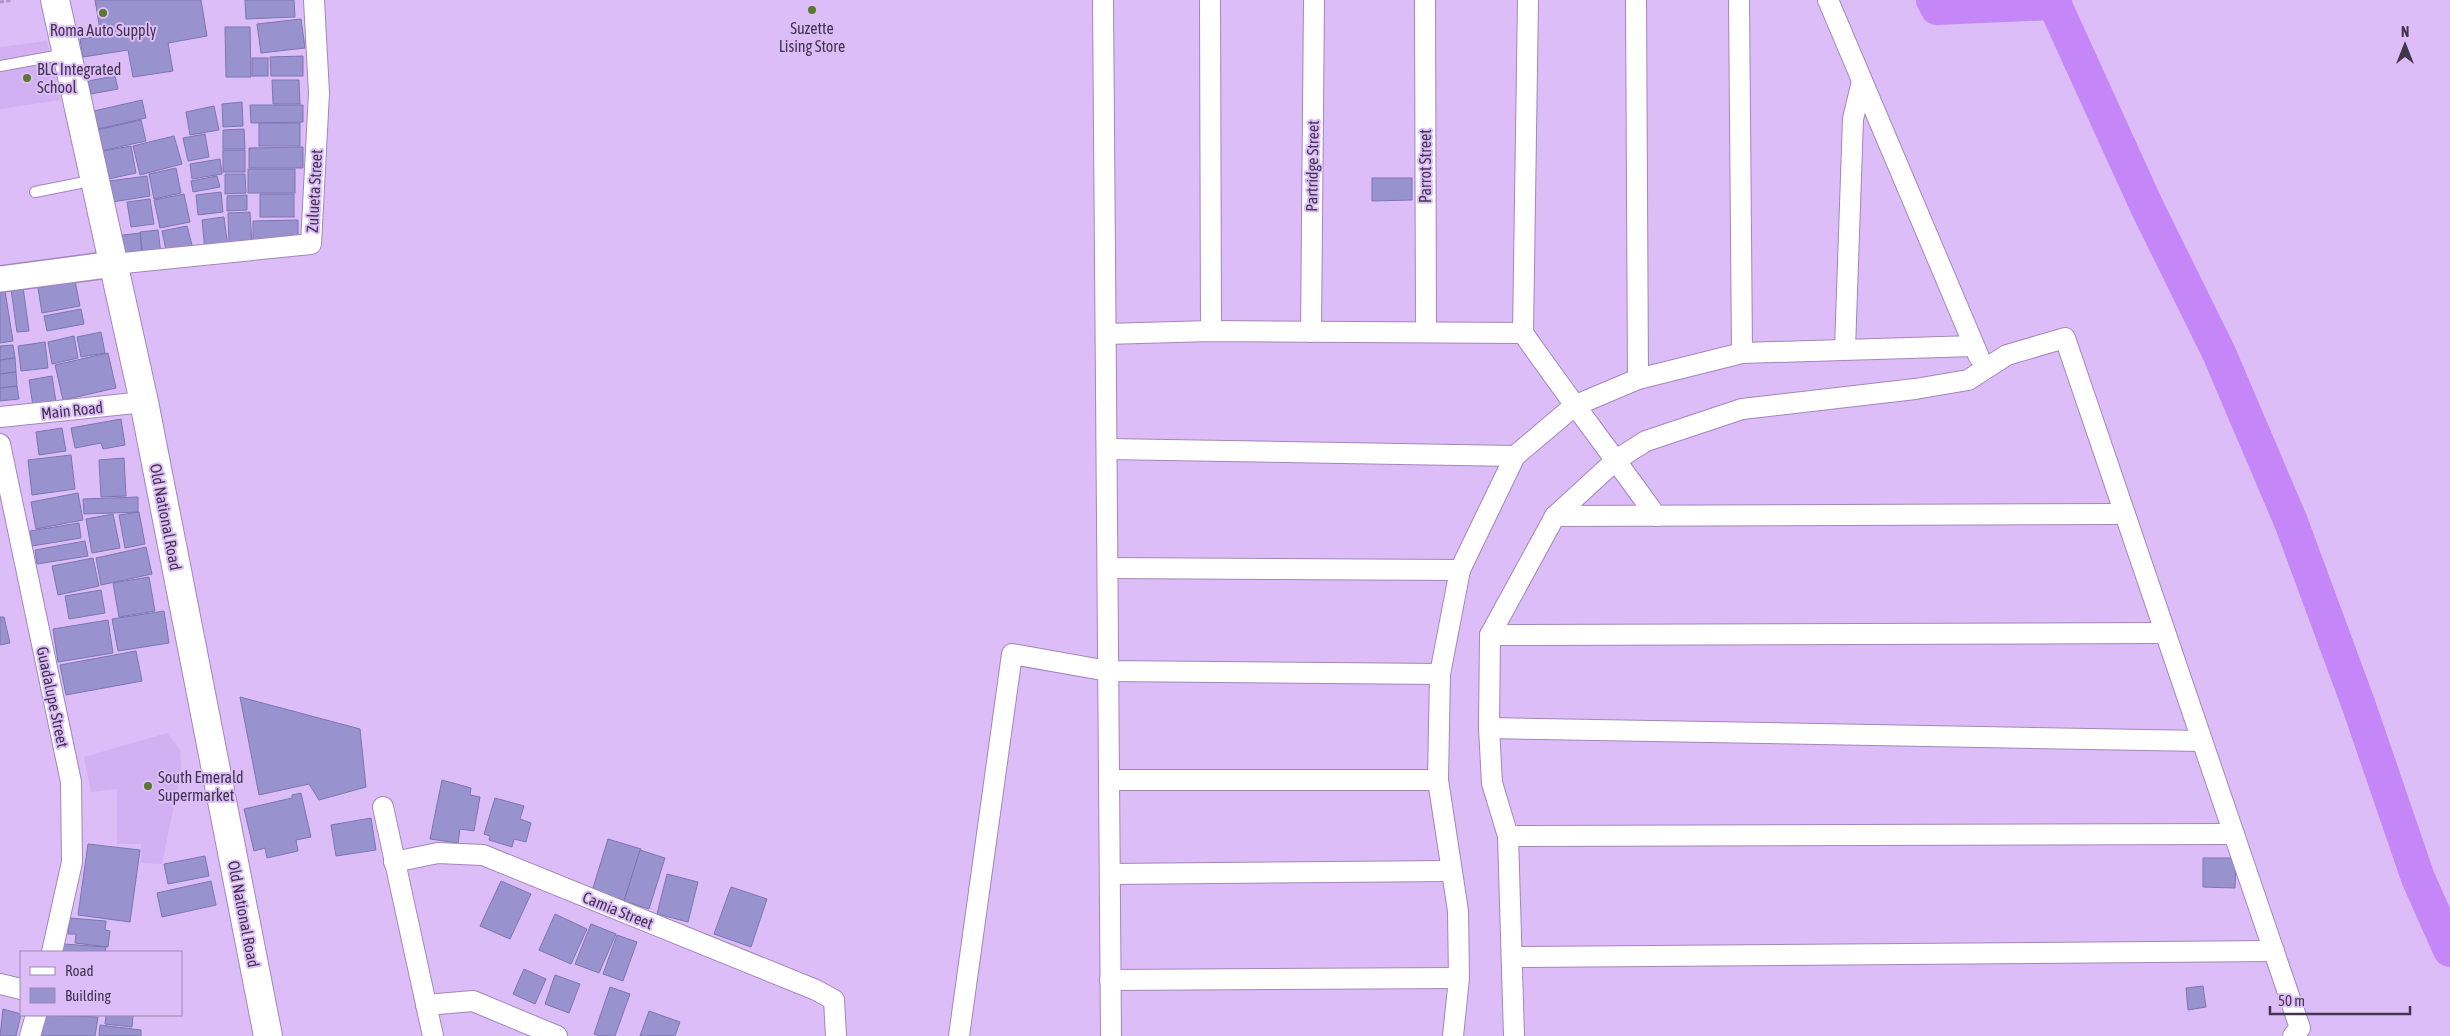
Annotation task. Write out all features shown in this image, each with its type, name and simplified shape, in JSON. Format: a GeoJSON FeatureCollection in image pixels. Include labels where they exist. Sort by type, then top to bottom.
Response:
{"type":"FeatureCollection","features":[{"type":"Feature","properties":{"kind":"main road","name":"Old National Road"},"geometry":{"type":"LineString","coordinates":[[55,0],[144,402],[268,1036]]}},
{"type":"Feature","properties":{"kind":"street","name":"Zulueta Street"},"geometry":{"type":"LineString","coordinates":[[114,264],[311,244],[319,92],[314,0]]}},
{"type":"Feature","properties":{"kind":"street"},"geometry":{"type":"LineString","coordinates":[[1103,0],[1111,1036]]}},
{"type":"Feature","properties":{"kind":"street"},"geometry":{"type":"LineString","coordinates":[[1210,0],[1211,331]]}},
{"type":"Feature","properties":{"kind":"street","name":"Partridge Street"},"geometry":{"type":"LineString","coordinates":[[1310,332],[1314,0]]}},
{"type":"Feature","properties":{"kind":"street","name":"Parrot Street"},"geometry":{"type":"LineString","coordinates":[[1425,0],[1426,332]]}},
{"type":"Feature","properties":{"kind":"street"},"geometry":{"type":"LineString","coordinates":[[1528,0],[1523,333],[1574,406],[1656,516]]}},
{"type":"Feature","properties":{"kind":"street"},"geometry":{"type":"LineString","coordinates":[[1636,0],[1638,379]]}},
{"type":"Feature","properties":{"kind":"street"},"geometry":{"type":"LineString","coordinates":[[1739,0],[1742,353]]}},
{"type":"Feature","properties":{"kind":"street"},"geometry":{"type":"LineString","coordinates":[[1828,0],[1984,370]]}},
{"type":"Feature","properties":{"kind":"street"},"geometry":{"type":"LineString","coordinates":[[1845,349],[1853,119],[1862,81]]}},
{"type":"Feature","properties":{"kind":"street"},"geometry":{"type":"LineString","coordinates":[[0,279],[114,264]]}},
{"type":"Feature","properties":{"kind":"street"},"geometry":{"type":"LineString","coordinates":[[1106,334],[1211,331],[1523,333]]}},
{"type":"Feature","properties":{"kind":"street"},"geometry":{"type":"LineString","coordinates":[[1514,1036],[1508,836],[1492,783],[1489,728],[1490,635],[1555,516],[1616,460],[1646,442],[1742,409],[1915,389],[1968,380],[2007,355],[2065,338],[2300,1028],[2293,1036]]}},
{"type":"Feature","properties":{"kind":"street"},"geometry":{"type":"LineString","coordinates":[[1453,1036],[1459,978],[1458,911],[1438,780],[1440,674],[1460,570],[1516,456],[1574,406],[1638,379],[1742,353],[1845,349],[1906,350],[1974,346]]}},
{"type":"Feature","properties":{"kind":"street","name":"Main Road"},"geometry":{"type":"LineString","coordinates":[[0,417],[144,402]]}},
{"type":"Feature","properties":{"kind":"street","name":"Guadalupe Street"},"geometry":{"type":"LineString","coordinates":[[0,444],[71,782],[72,862],[52,951]]}},
{"type":"Feature","properties":{"kind":"street"},"geometry":{"type":"LineString","coordinates":[[1107,449],[1516,456]]}},
{"type":"Feature","properties":{"kind":"street"},"geometry":{"type":"LineString","coordinates":[[1555,516],[2125,514]]}},
{"type":"Feature","properties":{"kind":"street"},"geometry":{"type":"LineString","coordinates":[[1108,568],[1460,570]]}},
{"type":"Feature","properties":{"kind":"street"},"geometry":{"type":"LineString","coordinates":[[1490,635],[2165,633]]}},
{"type":"Feature","properties":{"kind":"street"},"geometry":{"type":"LineString","coordinates":[[960,1036],[1012,654],[1108,671],[1440,674]]}},
{"type":"Feature","properties":{"kind":"street"},"geometry":{"type":"LineString","coordinates":[[1489,728],[2202,740]]}},
{"type":"Feature","properties":{"kind":"street"},"geometry":{"type":"LineString","coordinates":[[1109,780],[1438,780]]}},
{"type":"Feature","properties":{"kind":"street"},"geometry":{"type":"LineString","coordinates":[[383,807],[433,1036]]}},
{"type":"Feature","properties":{"kind":"street"},"geometry":{"type":"LineString","coordinates":[[1508,836],[2234,834]]}},
{"type":"Feature","properties":{"kind":"street","name":"Camia Street"},"geometry":{"type":"LineString","coordinates":[[394,862],[438,853],[483,855],[816,990],[834,1000],[836,1036]]}},
{"type":"Feature","properties":{"kind":"street"},"geometry":{"type":"LineString","coordinates":[[1110,874],[1451,871]]}},
{"type":"Feature","properties":{"kind":"street"},"geometry":{"type":"LineString","coordinates":[[1512,957],[2274,951]]}},
{"type":"Feature","properties":{"kind":"street"},"geometry":{"type":"LineString","coordinates":[[1110,980],[1459,978]]}},
{"type":"Feature","properties":{"kind":"street"},"geometry":{"type":"LineString","coordinates":[[0,984],[20,989]]}},
{"type":"Feature","properties":{"kind":"street"},"geometry":{"type":"LineString","coordinates":[[426,1005],[473,1001],[556,1036]]}},
{"type":"Feature","properties":{"kind":"street"},"geometry":{"type":"LineString","coordinates":[[30,1036],[36,1016]]}},
{"type":"Feature","properties":{"kind":"lane"},"geometry":{"type":"LineString","coordinates":[[0,66],[67,54]]}},
{"type":"Feature","properties":{"kind":"lane"},"geometry":{"type":"LineString","coordinates":[[34,192],[95,180]]}},
{"type":"Feature","properties":{"kind":"path"},"geometry":{"type":"LineString","coordinates":[[0,2],[13,0]]}},
{"type":"Feature","properties":{"kind":"shaded area","name":"BLC Integrated School"},"geometry":{"type":"Polygon","coordinates":[[[47,41],[60,100],[0,109],[0,47],[47,41]]]}},
{"type":"Feature","properties":{"kind":"shaded area"},"geometry":{"type":"Polygon","coordinates":[[[167,733],[180,750],[181,771],[162,864],[141,863],[141,844],[117,844],[117,789],[91,792],[84,757],[167,733]]]}},
{"type":"Feature","properties":{"kind":"building"},"geometry":{"type":"Polygon","coordinates":[[[95,0],[201,0],[207,36],[168,43],[173,71],[133,77],[128,50],[83,57],[80,39],[101,36],[95,0]]]}},
{"type":"Feature","properties":{"kind":"building"},"geometry":{"type":"Polygon","coordinates":[[[245,0],[294,0],[295,17],[246,19],[245,0]]]}},
{"type":"Feature","properties":{"kind":"building"},"geometry":{"type":"Polygon","coordinates":[[[301,19],[305,48],[261,53],[257,24],[301,19]]]}},
{"type":"Feature","properties":{"kind":"building"},"geometry":{"type":"Polygon","coordinates":[[[225,27],[250,27],[251,77],[226,77],[225,27]]]}},
{"type":"Feature","properties":{"kind":"building"},"geometry":{"type":"Polygon","coordinates":[[[303,56],[303,76],[271,76],[270,57],[303,56]]]}},
{"type":"Feature","properties":{"kind":"building"},"geometry":{"type":"Polygon","coordinates":[[[252,58],[268,58],[268,76],[252,76],[252,58]]]}},
{"type":"Feature","properties":{"kind":"building"},"geometry":{"type":"Polygon","coordinates":[[[115,76],[118,89],[91,94],[88,81],[115,76]]]}},
{"type":"Feature","properties":{"kind":"building"},"geometry":{"type":"Polygon","coordinates":[[[272,80],[299,80],[300,104],[273,104],[272,80]]]}},
{"type":"Feature","properties":{"kind":"building"},"geometry":{"type":"Polygon","coordinates":[[[142,100],[146,118],[98,129],[94,111],[142,100]]]}},
{"type":"Feature","properties":{"kind":"building"},"geometry":{"type":"Polygon","coordinates":[[[242,102],[243,126],[223,127],[222,104],[242,102]]]}},
{"type":"Feature","properties":{"kind":"building"},"geometry":{"type":"Polygon","coordinates":[[[250,105],[303,105],[303,122],[251,123],[250,105]]]}},
{"type":"Feature","properties":{"kind":"building"},"geometry":{"type":"Polygon","coordinates":[[[214,106],[219,130],[190,135],[186,112],[214,106]]]}},
{"type":"Feature","properties":{"kind":"building"},"geometry":{"type":"Polygon","coordinates":[[[141,120],[146,141],[101,151],[97,130],[141,120]]]}},
{"type":"Feature","properties":{"kind":"building"},"geometry":{"type":"Polygon","coordinates":[[[259,123],[300,123],[300,146],[259,146],[259,123]]]}},
{"type":"Feature","properties":{"kind":"building"},"geometry":{"type":"Polygon","coordinates":[[[244,129],[245,149],[223,149],[223,130],[244,129]]]}},
{"type":"Feature","properties":{"kind":"building"},"geometry":{"type":"Polygon","coordinates":[[[205,134],[209,157],[188,161],[183,138],[205,134]]]}},
{"type":"Feature","properties":{"kind":"building"},"geometry":{"type":"Polygon","coordinates":[[[174,136],[182,164],[140,175],[133,146],[174,136]]]}},
{"type":"Feature","properties":{"kind":"building"},"geometry":{"type":"Polygon","coordinates":[[[131,146],[136,173],[104,180],[98,152],[131,146]]]}},
{"type":"Feature","properties":{"kind":"building"},"geometry":{"type":"Polygon","coordinates":[[[303,147],[303,168],[249,168],[249,148],[303,147]]]}},
{"type":"Feature","properties":{"kind":"building"},"geometry":{"type":"Polygon","coordinates":[[[223,150],[245,150],[245,172],[223,172],[223,150]]]}},
{"type":"Feature","properties":{"kind":"building"},"geometry":{"type":"Polygon","coordinates":[[[220,159],[222,174],[192,179],[190,164],[220,159]]]}},
{"type":"Feature","properties":{"kind":"building"},"geometry":{"type":"Polygon","coordinates":[[[176,168],[181,193],[154,199],[149,174],[176,168]]]}},
{"type":"Feature","properties":{"kind":"building"},"geometry":{"type":"Polygon","coordinates":[[[248,169],[295,169],[295,193],[248,193],[248,169]]]}},
{"type":"Feature","properties":{"kind":"building"},"geometry":{"type":"Polygon","coordinates":[[[225,174],[245,174],[246,193],[225,194],[225,174]]]}},
{"type":"Feature","properties":{"kind":"building"},"geometry":{"type":"Polygon","coordinates":[[[147,176],[150,196],[112,202],[109,181],[147,176]]]}},
{"type":"Feature","properties":{"kind":"building"},"geometry":{"type":"Polygon","coordinates":[[[217,176],[220,187],[193,192],[191,181],[217,176]]]}},
{"type":"Feature","properties":{"kind":"building"},"geometry":{"type":"Polygon","coordinates":[[[1372,178],[1412,178],[1412,200],[1372,201],[1372,178]]]}},
{"type":"Feature","properties":{"kind":"building"},"geometry":{"type":"Polygon","coordinates":[[[221,192],[223,212],[198,215],[196,195],[221,192]]]}},
{"type":"Feature","properties":{"kind":"building"},"geometry":{"type":"Polygon","coordinates":[[[184,194],[190,222],[160,228],[154,200],[184,194]]]}},
{"type":"Feature","properties":{"kind":"building"},"geometry":{"type":"Polygon","coordinates":[[[260,194],[294,194],[294,217],[260,217],[260,194]]]}},
{"type":"Feature","properties":{"kind":"building"},"geometry":{"type":"Polygon","coordinates":[[[247,195],[247,210],[227,211],[227,196],[247,195]]]}},
{"type":"Feature","properties":{"kind":"building"},"geometry":{"type":"Polygon","coordinates":[[[150,199],[154,224],[131,227],[127,202],[150,199]]]}},
{"type":"Feature","properties":{"kind":"building"},"geometry":{"type":"Polygon","coordinates":[[[250,212],[252,244],[229,245],[228,213],[250,212]]]}},
{"type":"Feature","properties":{"kind":"building"},"geometry":{"type":"Polygon","coordinates":[[[224,217],[228,248],[205,251],[202,220],[224,217]]]}},
{"type":"Feature","properties":{"kind":"building"},"geometry":{"type":"Polygon","coordinates":[[[298,220],[298,243],[253,243],[253,221],[298,220]]]}},
{"type":"Feature","properties":{"kind":"building"},"geometry":{"type":"Polygon","coordinates":[[[187,226],[193,249],[167,255],[162,231],[187,226]]]}},
{"type":"Feature","properties":{"kind":"building"},"geometry":{"type":"Polygon","coordinates":[[[158,230],[161,254],[143,256],[140,232],[158,230]]]}},
{"type":"Feature","properties":{"kind":"building"},"geometry":{"type":"Polygon","coordinates":[[[140,233],[142,256],[119,259],[115,236],[140,233]]]}},
{"type":"Feature","properties":{"kind":"building"},"geometry":{"type":"Polygon","coordinates":[[[75,281],[80,306],[42,313],[38,288],[75,281]]]}},
{"type":"Feature","properties":{"kind":"building"},"geometry":{"type":"Polygon","coordinates":[[[23,287],[29,331],[17,332],[11,289],[23,287]]]}},
{"type":"Feature","properties":{"kind":"building"},"geometry":{"type":"Polygon","coordinates":[[[5,291],[13,341],[0,343],[0,292],[5,291]]]}},
{"type":"Feature","properties":{"kind":"building"},"geometry":{"type":"Polygon","coordinates":[[[81,309],[84,324],[47,331],[44,316],[81,309]]]}},
{"type":"Feature","properties":{"kind":"building"},"geometry":{"type":"Polygon","coordinates":[[[101,332],[105,353],[81,357],[77,337],[101,332]]]}},
{"type":"Feature","properties":{"kind":"building"},"geometry":{"type":"Polygon","coordinates":[[[74,336],[78,358],[52,364],[48,342],[74,336]]]}},
{"type":"Feature","properties":{"kind":"building"},"geometry":{"type":"Polygon","coordinates":[[[45,342],[48,368],[21,371],[18,346],[45,342]]]}},
{"type":"Feature","properties":{"kind":"building"},"geometry":{"type":"Polygon","coordinates":[[[13,345],[15,358],[0,360],[0,346],[13,345]]]}},
{"type":"Feature","properties":{"kind":"building"},"geometry":{"type":"Polygon","coordinates":[[[108,353],[116,388],[63,400],[55,365],[108,353]]]}},
{"type":"Feature","properties":{"kind":"building"},"geometry":{"type":"Polygon","coordinates":[[[15,358],[16,372],[0,374],[0,360],[15,358]]]}},
{"type":"Feature","properties":{"kind":"building"},"geometry":{"type":"Polygon","coordinates":[[[16,372],[17,386],[0,388],[0,374],[16,372]]]}},
{"type":"Feature","properties":{"kind":"building"},"geometry":{"type":"Polygon","coordinates":[[[52,376],[56,402],[33,406],[29,380],[52,376]]]}},
{"type":"Feature","properties":{"kind":"building"},"geometry":{"type":"Polygon","coordinates":[[[17,386],[19,399],[0,401],[0,388],[17,386]]]}},
{"type":"Feature","properties":{"kind":"building"},"geometry":{"type":"Polygon","coordinates":[[[121,419],[125,445],[103,449],[101,443],[75,448],[71,428],[121,419]]]}},
{"type":"Feature","properties":{"kind":"building"},"geometry":{"type":"Polygon","coordinates":[[[62,428],[66,451],[39,455],[36,432],[62,428]]]}},
{"type":"Feature","properties":{"kind":"building"},"geometry":{"type":"Polygon","coordinates":[[[71,455],[75,489],[32,495],[28,460],[71,455]]]}},
{"type":"Feature","properties":{"kind":"building"},"geometry":{"type":"Polygon","coordinates":[[[124,458],[126,496],[101,497],[99,460],[124,458]]]}},
{"type":"Feature","properties":{"kind":"building"},"geometry":{"type":"Polygon","coordinates":[[[78,493],[83,520],[36,529],[31,502],[78,493]]]}},
{"type":"Feature","properties":{"kind":"building"},"geometry":{"type":"Polygon","coordinates":[[[138,497],[138,512],[84,514],[83,499],[138,497]]]}},
{"type":"Feature","properties":{"kind":"building"},"geometry":{"type":"Polygon","coordinates":[[[139,512],[145,544],[125,548],[119,515],[139,512]]]}},
{"type":"Feature","properties":{"kind":"building"},"geometry":{"type":"Polygon","coordinates":[[[113,514],[120,548],[92,553],[86,519],[113,514]]]}},
{"type":"Feature","properties":{"kind":"building"},"geometry":{"type":"Polygon","coordinates":[[[79,523],[81,538],[32,546],[30,531],[79,523]]]}},
{"type":"Feature","properties":{"kind":"building"},"geometry":{"type":"Polygon","coordinates":[[[85,541],[88,556],[37,564],[35,550],[85,541]]]}},
{"type":"Feature","properties":{"kind":"building"},"geometry":{"type":"Polygon","coordinates":[[[146,547],[152,574],[101,585],[96,558],[146,547]]]}},
{"type":"Feature","properties":{"kind":"building"},"geometry":{"type":"Polygon","coordinates":[[[93,558],[99,586],[58,595],[52,566],[93,558]]]}},
{"type":"Feature","properties":{"kind":"building"},"geometry":{"type":"Polygon","coordinates":[[[149,577],[155,611],[119,617],[113,583],[149,577]]]}},
{"type":"Feature","properties":{"kind":"building"},"geometry":{"type":"Polygon","coordinates":[[[101,590],[105,613],[69,619],[65,596],[101,590]]]}},
{"type":"Feature","properties":{"kind":"building"},"geometry":{"type":"Polygon","coordinates":[[[164,611],[169,643],[118,651],[112,619],[164,611]]]}},
{"type":"Feature","properties":{"kind":"building"},"geometry":{"type":"Polygon","coordinates":[[[0,617],[4,617],[10,643],[0,645],[0,617]]]}},
{"type":"Feature","properties":{"kind":"building"},"geometry":{"type":"Polygon","coordinates":[[[108,620],[113,653],[58,662],[53,629],[108,620]]]}},
{"type":"Feature","properties":{"kind":"building"},"geometry":{"type":"Polygon","coordinates":[[[136,651],[142,681],[66,695],[60,665],[136,651]]]}},
{"type":"Feature","properties":{"kind":"building"},"geometry":{"type":"Polygon","coordinates":[[[240,697],[360,729],[366,787],[319,800],[309,784],[259,795],[240,697]]]}},
{"type":"Feature","properties":{"kind":"building"},"geometry":{"type":"Polygon","coordinates":[[[442,780],[471,788],[470,795],[480,797],[474,831],[460,829],[458,843],[430,839],[442,780]]]}},
{"type":"Feature","properties":{"kind":"building"},"geometry":{"type":"Polygon","coordinates":[[[301,793],[311,837],[296,840],[298,851],[267,858],[265,848],[254,851],[244,809],[292,798],[292,795],[301,793]]]}},
{"type":"Feature","properties":{"kind":"building"},"geometry":{"type":"Polygon","coordinates":[[[495,798],[524,806],[520,819],[531,823],[526,842],[514,839],[512,847],[489,840],[490,836],[484,834],[495,798]]]}},
{"type":"Feature","properties":{"kind":"building"},"geometry":{"type":"Polygon","coordinates":[[[371,818],[376,850],[336,856],[331,825],[371,818]]]}},
{"type":"Feature","properties":{"kind":"building"},"geometry":{"type":"Polygon","coordinates":[[[608,839],[641,849],[624,901],[592,891],[608,839]]]}},
{"type":"Feature","properties":{"kind":"building"},"geometry":{"type":"Polygon","coordinates":[[[88,844],[140,850],[130,922],[78,915],[88,844]]]}},
{"type":"Feature","properties":{"kind":"building"},"geometry":{"type":"Polygon","coordinates":[[[640,850],[665,858],[649,909],[624,901],[640,850]]]}},
{"type":"Feature","properties":{"kind":"building"},"geometry":{"type":"Polygon","coordinates":[[[205,856],[209,876],[168,884],[164,864],[205,856]]]}},
{"type":"Feature","properties":{"kind":"building"},"geometry":{"type":"Polygon","coordinates":[[[2203,858],[2236,858],[2235,888],[2203,887],[2203,858]]]}},
{"type":"Feature","properties":{"kind":"building"},"geometry":{"type":"Polygon","coordinates":[[[667,874],[698,882],[688,922],[657,914],[667,874]]]}},
{"type":"Feature","properties":{"kind":"building"},"geometry":{"type":"Polygon","coordinates":[[[211,881],[216,905],[162,917],[157,893],[211,881]]]}},
{"type":"Feature","properties":{"kind":"building"},"geometry":{"type":"Polygon","coordinates":[[[501,881],[531,894],[510,939],[480,926],[501,881]]]}},
{"type":"Feature","properties":{"kind":"building"},"geometry":{"type":"Polygon","coordinates":[[[731,887],[767,899],[751,947],[714,934],[731,887]]]}},
{"type":"Feature","properties":{"kind":"building"},"geometry":{"type":"Polygon","coordinates":[[[555,914],[587,929],[571,964],[539,950],[555,914]]]}},
{"type":"Feature","properties":{"kind":"building"},"geometry":{"type":"Polygon","coordinates":[[[70,918],[106,921],[105,930],[110,931],[108,947],[75,943],[76,934],[68,934],[70,918]]]}},
{"type":"Feature","properties":{"kind":"building"},"geometry":{"type":"Polygon","coordinates":[[[591,924],[616,934],[599,973],[575,964],[591,924]]]}},
{"type":"Feature","properties":{"kind":"building"},"geometry":{"type":"Polygon","coordinates":[[[617,935],[637,942],[623,981],[603,974],[617,935]]]}},
{"type":"Feature","properties":{"kind":"building"},"geometry":{"type":"Polygon","coordinates":[[[64,944],[106,947],[105,951],[63,951],[64,944]]]}},
{"type":"Feature","properties":{"kind":"building"},"geometry":{"type":"Polygon","coordinates":[[[524,969],[546,979],[535,1004],[513,994],[524,969]]]}},
{"type":"Feature","properties":{"kind":"building"},"geometry":{"type":"Polygon","coordinates":[[[555,975],[580,984],[569,1013],[545,1004],[555,975]]]}},
{"type":"Feature","properties":{"kind":"building"},"geometry":{"type":"Polygon","coordinates":[[[2203,986],[2206,1007],[2188,1010],[2186,988],[2203,986]]]}},
{"type":"Feature","properties":{"kind":"building"},"geometry":{"type":"Polygon","coordinates":[[[610,987],[630,994],[615,1036],[599,1036],[594,1034],[610,987]]]}},
{"type":"Feature","properties":{"kind":"building"},"geometry":{"type":"Polygon","coordinates":[[[3,1009],[20,1014],[16,1036],[0,1036],[3,1009]]]}},
{"type":"Feature","properties":{"kind":"building"},"geometry":{"type":"Polygon","coordinates":[[[649,1011],[680,1022],[675,1036],[640,1036],[649,1011]]]}},
{"type":"Feature","properties":{"kind":"building"},"geometry":{"type":"Polygon","coordinates":[[[41,1016],[98,1017],[95,1036],[37,1036],[41,1016]]]}},
{"type":"Feature","properties":{"kind":"building"},"geometry":{"type":"Polygon","coordinates":[[[106,1016],[133,1016],[132,1027],[105,1024],[106,1016]]]}},
{"type":"Feature","properties":{"kind":"building"},"geometry":{"type":"Polygon","coordinates":[[[100,1025],[141,1030],[141,1036],[99,1036],[100,1025]]]}},
{"type":"Feature","properties":{"kind":"waterway"},"geometry":{"type":"LineString","coordinates":[[1933,0],[1937,8],[2054,3],[2055,0]]}},
{"type":"Feature","properties":{"kind":"waterway"},"geometry":{"type":"LineString","coordinates":[[2054,3],[2147,207],[2219,353],[2291,522],[2359,706],[2418,878],[2450,950]]}},
{"type":"Feature","properties":{"kind":"place","name":"Suzette Lising Store"},"geometry":{"type":"Point","coordinates":[812,10]}},
{"type":"Feature","properties":{"kind":"place","name":"Roma Auto Supply"},"geometry":{"type":"Point","coordinates":[103,13]}},
{"type":"Feature","properties":{"kind":"place","name":"BLC Integrated School"},"geometry":{"type":"Point","coordinates":[27,78]}},
{"type":"Feature","properties":{"kind":"place","name":"South Emerald Supermarket"},"geometry":{"type":"Point","coordinates":[148,786]}}]}
